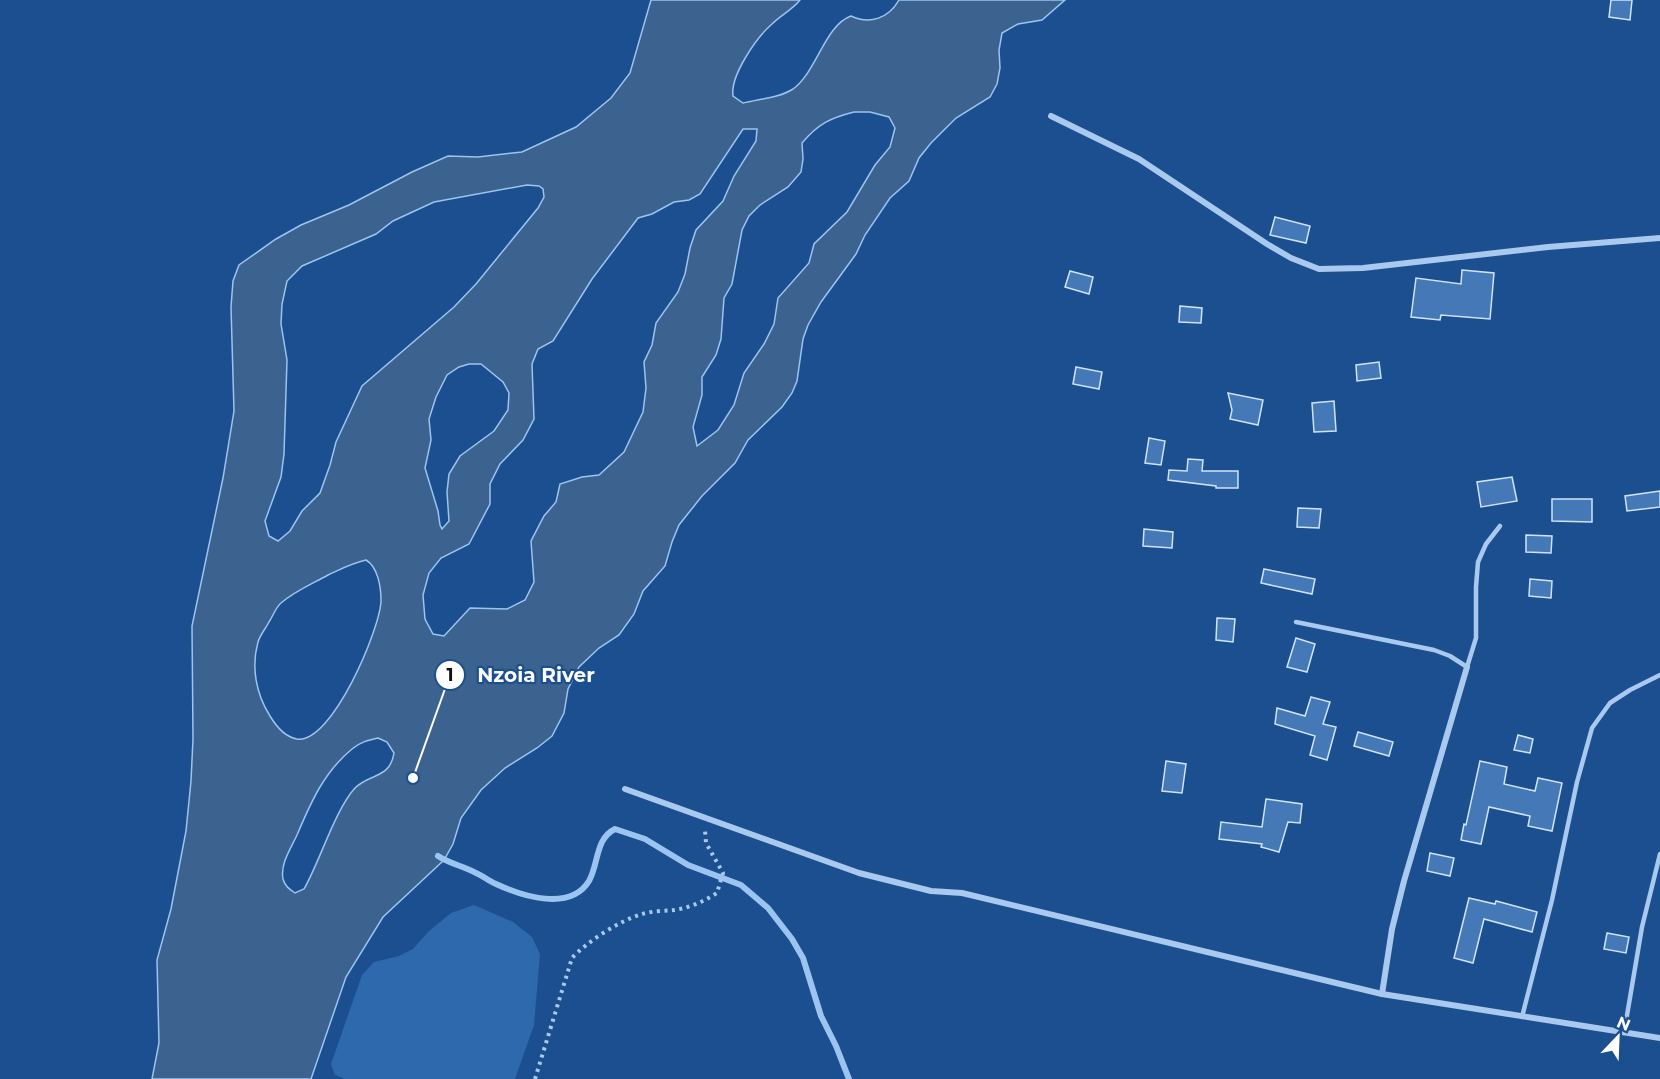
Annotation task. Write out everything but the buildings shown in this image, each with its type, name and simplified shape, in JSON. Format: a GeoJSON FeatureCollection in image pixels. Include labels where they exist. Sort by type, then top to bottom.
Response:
{"type":"FeatureCollection","features":[{"type":"Feature","properties":{"kind":"street"},"geometry":{"type":"LineString","coordinates":[[1051,116],[1139,159],[1267,244],[1291,258],[1319,269],[1363,268],[1548,247],[1660,238]]}},
{"type":"Feature","properties":{"kind":"street"},"geometry":{"type":"LineString","coordinates":[[1382,994],[1392,929],[1404,881],[1467,667]]}},
{"type":"Feature","properties":{"kind":"street"},"geometry":{"type":"LineString","coordinates":[[626,789],[859,873],[919,888],[962,893],[1382,994],[1660,1038]]}},
{"type":"Feature","properties":{"kind":"lane"},"geometry":{"type":"LineString","coordinates":[[1296,622],[1434,650],[1450,656],[1467,667],[1476,639],[1478,562],[1486,544],[1500,526]]}},
{"type":"Feature","properties":{"kind":"lane"},"geometry":{"type":"LineString","coordinates":[[1522,1017],[1550,910],[1577,782],[1592,728],[1610,703],[1660,675]]}},
{"type":"Feature","properties":{"kind":"lane"},"geometry":{"type":"LineString","coordinates":[[1624,1033],[1642,927],[1660,854]]}},
{"type":"Feature","properties":{"kind":"path"},"geometry":{"type":"LineString","coordinates":[[535,1079],[572,958],[600,935],[643,914],[688,907],[717,894],[723,873],[706,843],[704,828],[707,818]]}},
{"type":"Feature","properties":{"kind":"shaded area"},"geometry":{"type":"Polygon","coordinates":[[[651,0],[800,0],[766,30],[745,58],[733,88],[733,96],[743,103],[775,96],[793,89],[801,82],[827,39],[842,21],[851,16],[865,20],[878,18],[890,11],[899,0],[1065,0],[1042,20],[1018,24],[1002,33],[997,84],[990,97],[956,118],[931,143],[919,158],[909,181],[890,198],[865,235],[856,254],[821,302],[808,325],[803,339],[797,381],[792,393],[782,407],[748,440],[735,463],[702,496],[679,525],[665,566],[643,591],[634,614],[619,635],[599,648],[579,667],[568,689],[564,713],[552,736],[505,768],[481,790],[461,818],[453,844],[444,860],[383,917],[346,977],[311,1079],[152,1079],[159,1043],[157,960],[171,909],[186,831],[191,781],[192,626],[223,478],[234,411],[231,307],[233,281],[239,265],[301,225],[349,205],[448,156],[478,157],[522,152],[576,127],[611,98],[630,73],[651,0]],[[870,112],[846,114],[831,119],[808,136],[802,143],[801,172],[788,187],[760,205],[749,216],[742,230],[732,284],[724,298],[721,339],[716,355],[702,377],[702,395],[693,427],[697,446],[718,430],[734,405],[744,373],[764,344],[774,324],[778,298],[809,263],[814,244],[847,212],[875,165],[890,147],[895,128],[889,117],[870,112]],[[743,129],[700,194],[689,200],[674,202],[652,214],[638,218],[592,279],[553,341],[538,349],[532,364],[534,419],[523,440],[500,464],[490,484],[490,504],[469,544],[441,558],[429,573],[423,595],[425,619],[433,634],[444,636],[470,608],[507,609],[525,600],[534,582],[531,541],[544,516],[556,502],[560,484],[582,477],[599,475],[624,452],[643,412],[646,388],[644,362],[652,345],[656,323],[678,292],[696,230],[723,201],[734,176],[756,141],[757,129],[743,129]],[[527,185],[434,202],[393,221],[376,234],[302,266],[287,281],[281,324],[287,360],[284,454],[281,477],[265,521],[269,536],[278,541],[290,531],[302,511],[320,493],[336,442],[362,386],[454,307],[476,284],[538,208],[544,197],[543,189],[539,186],[527,185]],[[481,364],[459,367],[447,375],[436,397],[429,419],[431,440],[425,468],[442,529],[449,521],[447,492],[449,474],[460,456],[494,431],[508,410],[509,393],[503,382],[481,364]],[[366,560],[328,575],[286,599],[278,607],[259,639],[255,671],[261,699],[275,724],[293,738],[311,736],[339,705],[352,682],[372,635],[381,601],[379,584],[376,572],[370,563],[366,560]],[[378,738],[365,742],[342,758],[313,799],[287,856],[282,873],[284,881],[295,893],[304,889],[334,822],[355,788],[384,772],[392,761],[394,753],[387,742],[378,738]]]}},
{"type":"Feature","properties":{"kind":"shaded area"},"geometry":{"type":"Polygon","coordinates":[[[474,905],[513,922],[532,937],[540,954],[534,1025],[515,1079],[345,1079],[335,1075],[331,1064],[362,975],[374,962],[399,956],[413,949],[428,932],[451,913],[474,905]]]}},
{"type":"Feature","properties":{"kind":"waterway"},"geometry":{"type":"LineString","coordinates":[[438,856],[519,893],[545,899],[558,899],[581,891],[589,881],[604,839],[615,829],[645,839],[688,865],[741,885],[768,908],[792,939],[803,958],[821,1016],[849,1079]]}},
{"type":"Feature","properties":{"kind":"place","name":"Nzoia River"},"geometry":{"type":"Point","coordinates":[413,778]}}]}
